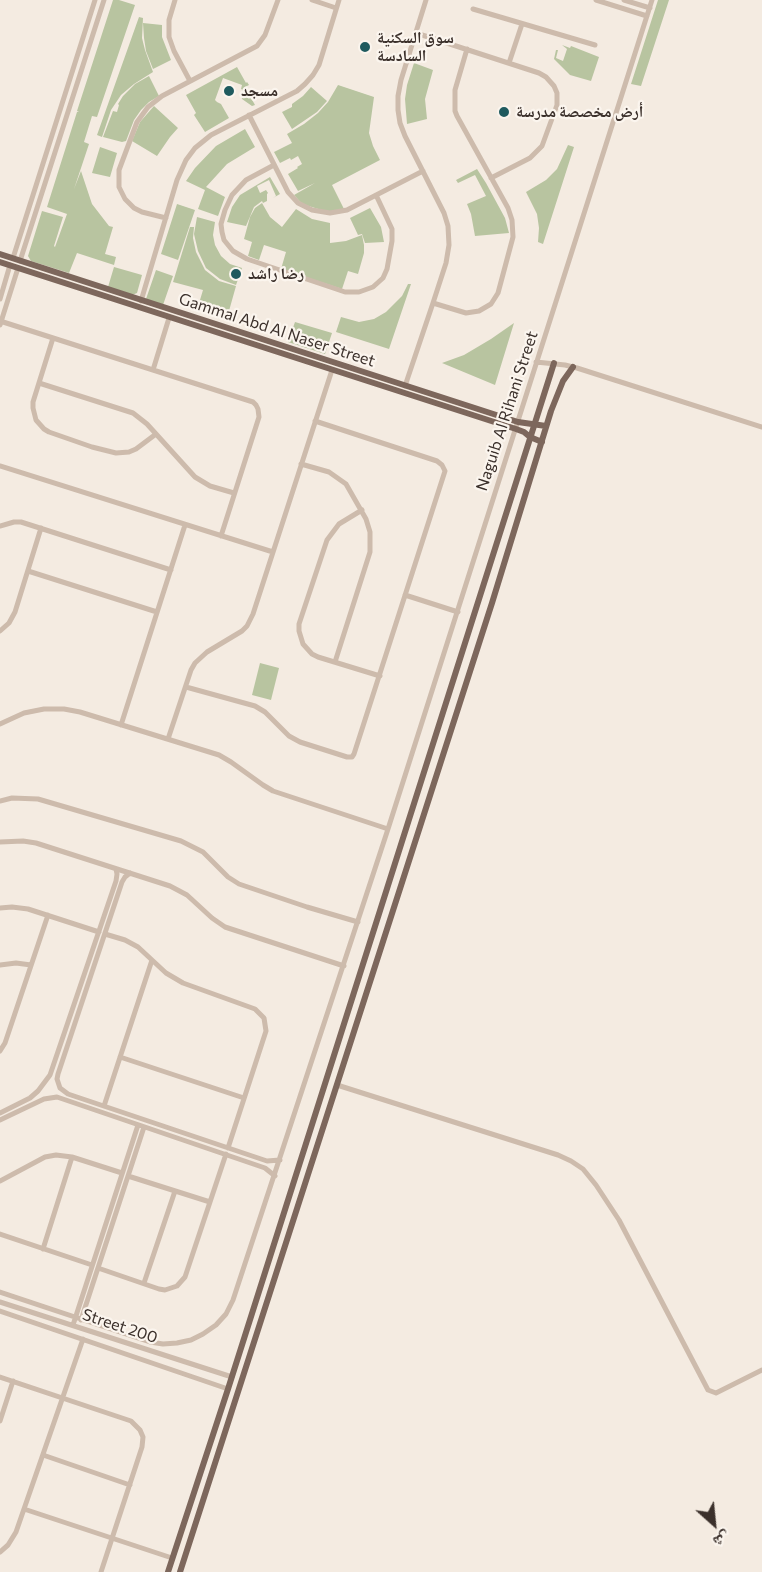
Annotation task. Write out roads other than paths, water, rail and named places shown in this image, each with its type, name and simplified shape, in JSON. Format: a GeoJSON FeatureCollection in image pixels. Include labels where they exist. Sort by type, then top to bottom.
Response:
{"type":"FeatureCollection","features":[{"type":"Feature","properties":{"kind":"main road","name":"Gammal Abd Al Naser Street"},"geometry":{"type":"LineString","coordinates":[[0,254],[12,262]]}},
{"type":"Feature","properties":{"kind":"main road","name":"Gammal Abd Al Naser Street"},"geometry":{"type":"LineString","coordinates":[[0,262],[19,264],[169,318],[517,426],[530,437],[542,442]]}},
{"type":"Feature","properties":{"kind":"main road","name":"Gammal Abd Al Naser Street"},"geometry":{"type":"LineString","coordinates":[[92,289],[141,301],[405,386],[480,414]]}},
{"type":"Feature","properties":{"kind":"main road"},"geometry":{"type":"LineString","coordinates":[[168,1572],[554,363]]}},
{"type":"Feature","properties":{"kind":"main road"},"geometry":{"type":"LineString","coordinates":[[180,1572],[546,426],[563,381],[573,367]]}},
{"type":"Feature","properties":{"kind":"main road","name":"Gammal Abd Al Naser Street"},"geometry":{"type":"LineString","coordinates":[[517,426],[526,424],[546,426]]}},
{"type":"Feature","properties":{"kind":"street"},"geometry":{"type":"LineString","coordinates":[[0,299],[95,0]]}},
{"type":"Feature","properties":{"kind":"street"},"geometry":{"type":"LineString","coordinates":[[104,0],[0,323],[253,402],[259,412],[259,417],[221,536]]}},
{"type":"Feature","properties":{"kind":"street"},"geometry":{"type":"LineString","coordinates":[[175,0],[169,20],[169,37],[190,81]]}},
{"type":"Feature","properties":{"kind":"street"},"geometry":{"type":"LineString","coordinates":[[166,218],[139,210],[127,202],[119,187],[119,170],[134,127],[144,111],[157,99],[257,46],[266,35],[278,0]]}},
{"type":"Feature","properties":{"kind":"street"},"geometry":{"type":"LineString","coordinates":[[312,0],[336,8]]}},
{"type":"Feature","properties":{"kind":"street"},"geometry":{"type":"LineString","coordinates":[[141,301],[180,173],[190,153],[211,135],[297,91],[309,80],[321,60],[339,0]]}},
{"type":"Feature","properties":{"kind":"street"},"geometry":{"type":"LineString","coordinates":[[405,386],[447,257],[449,232],[442,207],[402,130],[398,110],[401,80],[426,0]]}},
{"type":"Feature","properties":{"kind":"street"},"geometry":{"type":"LineString","coordinates":[[596,0],[647,16]]}},
{"type":"Feature","properties":{"kind":"street"},"geometry":{"type":"LineString","coordinates":[[624,0],[650,8]]}},
{"type":"Feature","properties":{"kind":"street","name":"Naguib Al Rihani Street"},"geometry":{"type":"LineString","coordinates":[[0,1292],[150,1342],[163,1344],[191,1340],[216,1325],[226,1314],[233,1300],[344,966],[652,0]]}},
{"type":"Feature","properties":{"kind":"street"},"geometry":{"type":"LineString","coordinates":[[473,9],[595,45]]}},
{"type":"Feature","properties":{"kind":"street"},"geometry":{"type":"LineString","coordinates":[[509,63],[522,24]]}},
{"type":"Feature","properties":{"kind":"street"},"geometry":{"type":"LineString","coordinates":[[416,33],[539,73],[549,79],[557,93],[557,105],[540,150],[530,158],[491,178]]}},
{"type":"Feature","properties":{"kind":"street"},"geometry":{"type":"LineString","coordinates":[[433,303],[462,312],[475,312],[491,304],[498,293],[512,243],[513,226],[508,208],[455,111],[455,86],[467,50]]}},
{"type":"Feature","properties":{"kind":"street"},"geometry":{"type":"LineString","coordinates":[[249,115],[291,196],[302,206],[312,210],[341,212],[423,171]]}},
{"type":"Feature","properties":{"kind":"street"},"geometry":{"type":"LineString","coordinates":[[274,165],[246,180],[232,195],[222,224],[226,244],[247,259],[345,292],[359,292],[373,287],[383,278],[387,269],[392,229],[376,195]]}},
{"type":"Feature","properties":{"kind":"street"},"geometry":{"type":"LineString","coordinates":[[153,370],[169,318]]}},
{"type":"Feature","properties":{"kind":"street"},"geometry":{"type":"LineString","coordinates":[[53,338],[33,402],[34,414],[39,425],[49,432],[116,453],[136,449],[156,434]]}},
{"type":"Feature","properties":{"kind":"street"},"geometry":{"type":"LineString","coordinates":[[536,362],[573,367],[762,427]]}},
{"type":"Feature","properties":{"kind":"street"},"geometry":{"type":"LineString","coordinates":[[168,739],[191,670],[201,657],[247,626],[253,614],[332,370]]}},
{"type":"Feature","properties":{"kind":"street"},"geometry":{"type":"LineString","coordinates":[[39,383],[127,411],[142,420],[195,477],[210,486],[234,493]]}},
{"type":"Feature","properties":{"kind":"street"},"geometry":{"type":"LineString","coordinates":[[186,687],[255,706],[265,712],[294,739],[349,758],[354,754],[444,474],[444,468],[437,461],[315,421]]}},
{"type":"Feature","properties":{"kind":"street"},"geometry":{"type":"LineString","coordinates":[[302,464],[329,472],[341,479],[351,490],[362,510],[370,532],[370,552],[335,662]]}},
{"type":"Feature","properties":{"kind":"street"},"geometry":{"type":"LineString","coordinates":[[0,466],[273,552]]}},
{"type":"Feature","properties":{"kind":"street"},"geometry":{"type":"LineString","coordinates":[[362,510],[339,524],[330,534],[299,624],[300,637],[307,649],[318,657],[380,676]]}},
{"type":"Feature","properties":{"kind":"street"},"geometry":{"type":"LineString","coordinates":[[0,526],[6,523],[21,522],[171,570]]}},
{"type":"Feature","properties":{"kind":"street"},"geometry":{"type":"LineString","coordinates":[[121,725],[185,525]]}},
{"type":"Feature","properties":{"kind":"street"},"geometry":{"type":"LineString","coordinates":[[0,631],[9,623],[15,612],[41,528]]}},
{"type":"Feature","properties":{"kind":"street"},"geometry":{"type":"LineString","coordinates":[[28,571],[157,612]]}},
{"type":"Feature","properties":{"kind":"street"},"geometry":{"type":"LineString","coordinates":[[405,595],[458,612]]}},
{"type":"Feature","properties":{"kind":"street"},"geometry":{"type":"LineString","coordinates":[[0,724],[24,713],[54,709],[80,712],[219,755],[273,791],[388,830]]}},
{"type":"Feature","properties":{"kind":"street"},"geometry":{"type":"LineString","coordinates":[[0,801],[12,798],[38,799],[181,841],[202,852],[228,877],[239,884],[358,922]]}},
{"type":"Feature","properties":{"kind":"street"},"geometry":{"type":"LineString","coordinates":[[0,842],[36,843],[181,891],[212,918],[233,930],[344,966]]}},
{"type":"Feature","properties":{"kind":"street"},"geometry":{"type":"LineString","coordinates":[[116,868],[117,878],[102,933],[57,1079],[60,1088],[68,1094],[227,1151],[265,1168],[275,1176]]}},
{"type":"Feature","properties":{"kind":"street"},"geometry":{"type":"LineString","coordinates":[[0,1113],[30,1098],[45,1084],[50,1075],[122,882],[130,873]]}},
{"type":"Feature","properties":{"kind":"street"},"geometry":{"type":"LineString","coordinates":[[0,908],[20,907],[132,943],[166,973],[183,983],[255,1009],[264,1018],[266,1030],[185,1277],[177,1286],[165,1290],[0,1234]]}},
{"type":"Feature","properties":{"kind":"street"},"geometry":{"type":"LineString","coordinates":[[0,1051],[5,1043],[48,915]]}},
{"type":"Feature","properties":{"kind":"street"},"geometry":{"type":"LineString","coordinates":[[104,1106],[152,960]]}},
{"type":"Feature","properties":{"kind":"street"},"geometry":{"type":"LineString","coordinates":[[0,965],[16,963],[31,965]]}},
{"type":"Feature","properties":{"kind":"street"},"geometry":{"type":"LineString","coordinates":[[120,1057],[244,1098]]}},
{"type":"Feature","properties":{"kind":"street"},"geometry":{"type":"LineString","coordinates":[[337,1085],[558,1155],[583,1169],[619,1220],[708,1390],[716,1393],[762,1370]]}},
{"type":"Feature","properties":{"kind":"street"},"geometry":{"type":"LineString","coordinates":[[0,1120],[39,1100],[62,1098],[141,1126],[227,1151],[267,1161],[280,1160]]}},
{"type":"Feature","properties":{"kind":"street"},"geometry":{"type":"LineString","coordinates":[[76,1326],[141,1126]]}},
{"type":"Feature","properties":{"kind":"street"},"geometry":{"type":"LineString","coordinates":[[0,1181],[45,1157],[56,1155],[72,1157],[210,1202]]}},
{"type":"Feature","properties":{"kind":"street"},"geometry":{"type":"LineString","coordinates":[[43,1249],[72,1157]]}},
{"type":"Feature","properties":{"kind":"street"},"geometry":{"type":"LineString","coordinates":[[144,1283],[175,1191]]}},
{"type":"Feature","properties":{"kind":"street","name":"Street 200"},"geometry":{"type":"LineString","coordinates":[[0,1302],[232,1377]]}},
{"type":"Feature","properties":{"kind":"street","name":"Street 200"},"geometry":{"type":"LineString","coordinates":[[0,1311],[228,1389]]}},
{"type":"Feature","properties":{"kind":"street"},"geometry":{"type":"LineString","coordinates":[[0,1552],[14,1536],[83,1339]]}},
{"type":"Feature","properties":{"kind":"street"},"geometry":{"type":"LineString","coordinates":[[0,1377],[131,1420],[138,1427],[143,1437],[143,1444],[102,1572]]}},
{"type":"Feature","properties":{"kind":"street"},"geometry":{"type":"LineString","coordinates":[[0,1420],[13,1381]]}},
{"type":"Feature","properties":{"kind":"street"},"geometry":{"type":"LineString","coordinates":[[43,1455],[130,1485]]}},
{"type":"Feature","properties":{"kind":"street"},"geometry":{"type":"LineString","coordinates":[[24,1509],[172,1558]]}},
{"type":"Feature","properties":{"kind":"place","name":"سوق السكنية السادسة"},"geometry":{"type":"Point","coordinates":[365,47]}},
{"type":"Feature","properties":{"kind":"place","name":"مسجد"},"geometry":{"type":"Point","coordinates":[229,91]}},
{"type":"Feature","properties":{"kind":"place","name":"أرض مخصصة مدرسة"},"geometry":{"type":"Point","coordinates":[504,112]}},
{"type":"Feature","properties":{"kind":"place","name":"رضا راشد"},"geometry":{"type":"Point","coordinates":[236,274]}}]}
